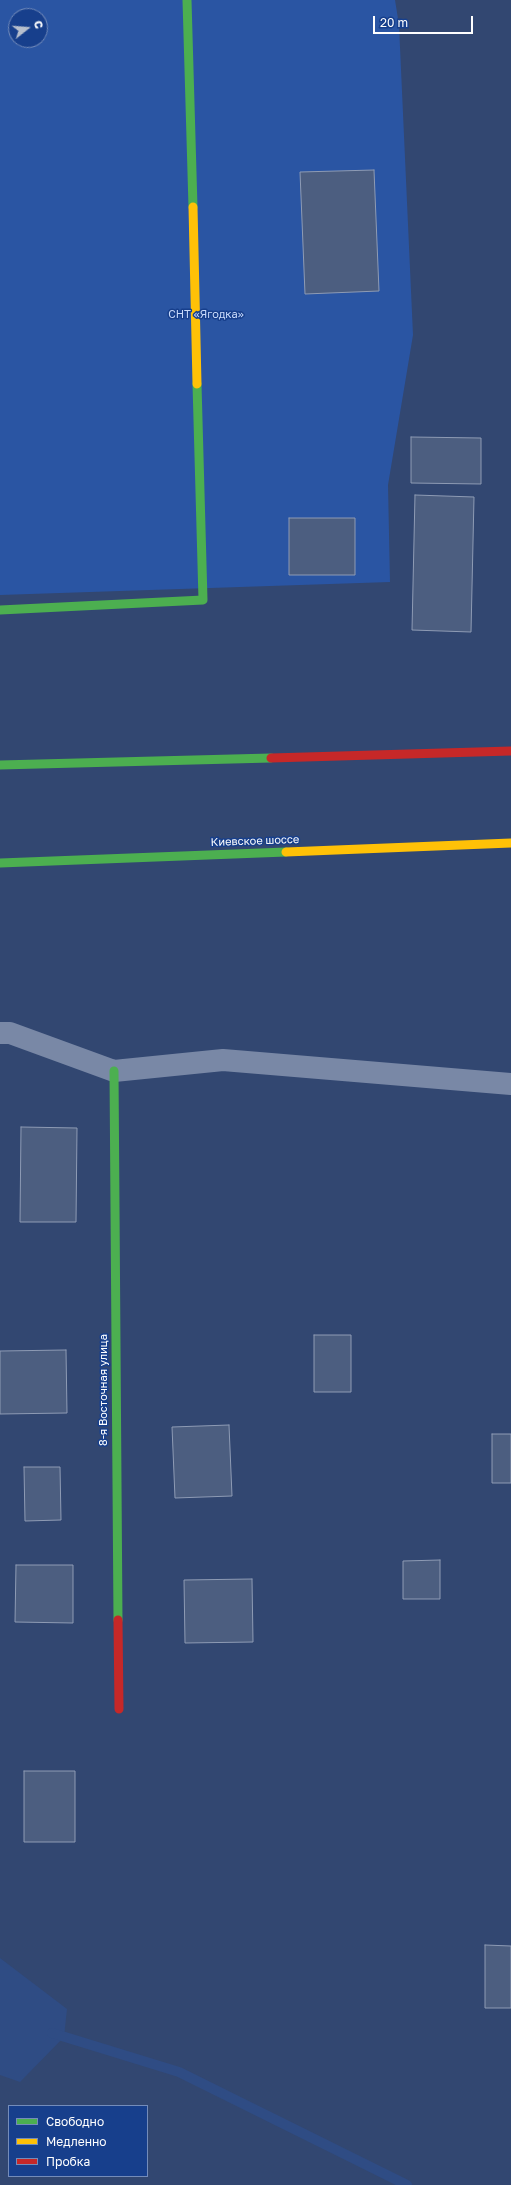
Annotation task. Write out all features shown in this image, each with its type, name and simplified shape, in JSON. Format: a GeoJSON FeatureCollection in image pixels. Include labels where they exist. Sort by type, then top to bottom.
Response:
{"type":"FeatureCollection","features":[{"type":"Feature","properties":{"kind":"main road"},"geometry":{"type":"LineString","coordinates":[[0,610],[204,600],[187,0]]}},
{"type":"Feature","properties":{"kind":"main road"},"geometry":{"type":"LineString","coordinates":[[0,765],[511,751]]}},
{"type":"Feature","properties":{"kind":"main road","name":"Киевское шоссе"},"geometry":{"type":"LineString","coordinates":[[0,863],[511,843]]}},
{"type":"Feature","properties":{"kind":"main road","name":"8-я Восточная улица"},"geometry":{"type":"LineString","coordinates":[[114,1071],[119,1709]]}},
{"type":"Feature","properties":{"kind":"street"},"geometry":{"type":"LineString","coordinates":[[0,1033],[10,1033],[114,1071],[223,1060],[511,1084]]}},
{"type":"Feature","properties":{"kind":"green space","name":"СНТ «Ягодка»"},"geometry":{"type":"Polygon","coordinates":[[[0,0],[395,0],[399,25],[413,335],[388,485],[390,582],[0,595],[0,0]]]}},
{"type":"Feature","properties":{"kind":"shaded area"},"geometry":{"type":"Polygon","coordinates":[[[0,1958],[67,2009],[64,2037],[20,2082],[0,2075],[0,1958]]]}},
{"type":"Feature","properties":{"kind":"building"},"geometry":{"type":"Polygon","coordinates":[[[374,170],[379,291],[305,294],[300,172],[374,170]]]}},
{"type":"Feature","properties":{"kind":"building"},"geometry":{"type":"Polygon","coordinates":[[[411,437],[481,438],[481,484],[411,483],[411,437]]]}},
{"type":"Feature","properties":{"kind":"building"},"geometry":{"type":"Polygon","coordinates":[[[415,495],[474,497],[471,632],[412,630],[415,495]]]}},
{"type":"Feature","properties":{"kind":"building"},"geometry":{"type":"Polygon","coordinates":[[[289,518],[355,518],[355,575],[289,575],[289,518]]]}},
{"type":"Feature","properties":{"kind":"building"},"geometry":{"type":"Polygon","coordinates":[[[21,1127],[77,1128],[76,1222],[20,1222],[21,1127]]]}},
{"type":"Feature","properties":{"kind":"building"},"geometry":{"type":"Polygon","coordinates":[[[314,1335],[351,1335],[351,1392],[314,1392],[314,1335]]]}},
{"type":"Feature","properties":{"kind":"building"},"geometry":{"type":"Polygon","coordinates":[[[66,1350],[67,1413],[0,1414],[0,1351],[66,1350]]]}},
{"type":"Feature","properties":{"kind":"building"},"geometry":{"type":"Polygon","coordinates":[[[229,1425],[232,1496],[175,1498],[172,1427],[229,1425]]]}},
{"type":"Feature","properties":{"kind":"building"},"geometry":{"type":"Polygon","coordinates":[[[492,1434],[511,1434],[511,1483],[492,1483],[492,1434]]]}},
{"type":"Feature","properties":{"kind":"building"},"geometry":{"type":"Polygon","coordinates":[[[24,1467],[60,1467],[61,1520],[25,1521],[24,1467]]]}},
{"type":"Feature","properties":{"kind":"building"},"geometry":{"type":"Polygon","coordinates":[[[440,1560],[440,1599],[403,1599],[403,1561],[440,1560]]]}},
{"type":"Feature","properties":{"kind":"building"},"geometry":{"type":"Polygon","coordinates":[[[16,1565],[73,1565],[73,1623],[15,1622],[16,1565]]]}},
{"type":"Feature","properties":{"kind":"building"},"geometry":{"type":"Polygon","coordinates":[[[252,1579],[253,1642],[185,1643],[184,1580],[252,1579]]]}},
{"type":"Feature","properties":{"kind":"building"},"geometry":{"type":"Polygon","coordinates":[[[24,1771],[75,1771],[75,1842],[24,1842],[24,1771]]]}},
{"type":"Feature","properties":{"kind":"building"},"geometry":{"type":"Polygon","coordinates":[[[485,1945],[511,1946],[511,2008],[485,2008],[485,1945]]]}},
{"type":"Feature","properties":{"kind":"waterway"},"geometry":{"type":"LineString","coordinates":[[52,2033],[179,2072],[407,2185]]}},
{"type":"Feature","properties":{"kind":"traffic: fast"},"geometry":{"type":"LineString","coordinates":[[187,0],[193,207]]}},
{"type":"Feature","properties":{"kind":"traffic: fast"},"geometry":{"type":"LineString","coordinates":[[0,610],[203,600],[197,384]]}},
{"type":"Feature","properties":{"kind":"traffic: fast"},"geometry":{"type":"LineString","coordinates":[[0,765],[271,758]]}},
{"type":"Feature","properties":{"kind":"traffic: fast"},"geometry":{"type":"LineString","coordinates":[[0,863],[286,852]]}},
{"type":"Feature","properties":{"kind":"traffic: fast"},"geometry":{"type":"LineString","coordinates":[[114,1071],[118,1620]]}},
{"type":"Feature","properties":{"kind":"traffic: slow"},"geometry":{"type":"LineString","coordinates":[[193,207],[197,384]]}},
{"type":"Feature","properties":{"kind":"traffic: slow"},"geometry":{"type":"LineString","coordinates":[[286,852],[511,843]]}},
{"type":"Feature","properties":{"kind":"traffic: jam"},"geometry":{"type":"LineString","coordinates":[[271,758],[511,751]]}},
{"type":"Feature","properties":{"kind":"traffic: jam"},"geometry":{"type":"LineString","coordinates":[[118,1620],[119,1709]]}}]}
